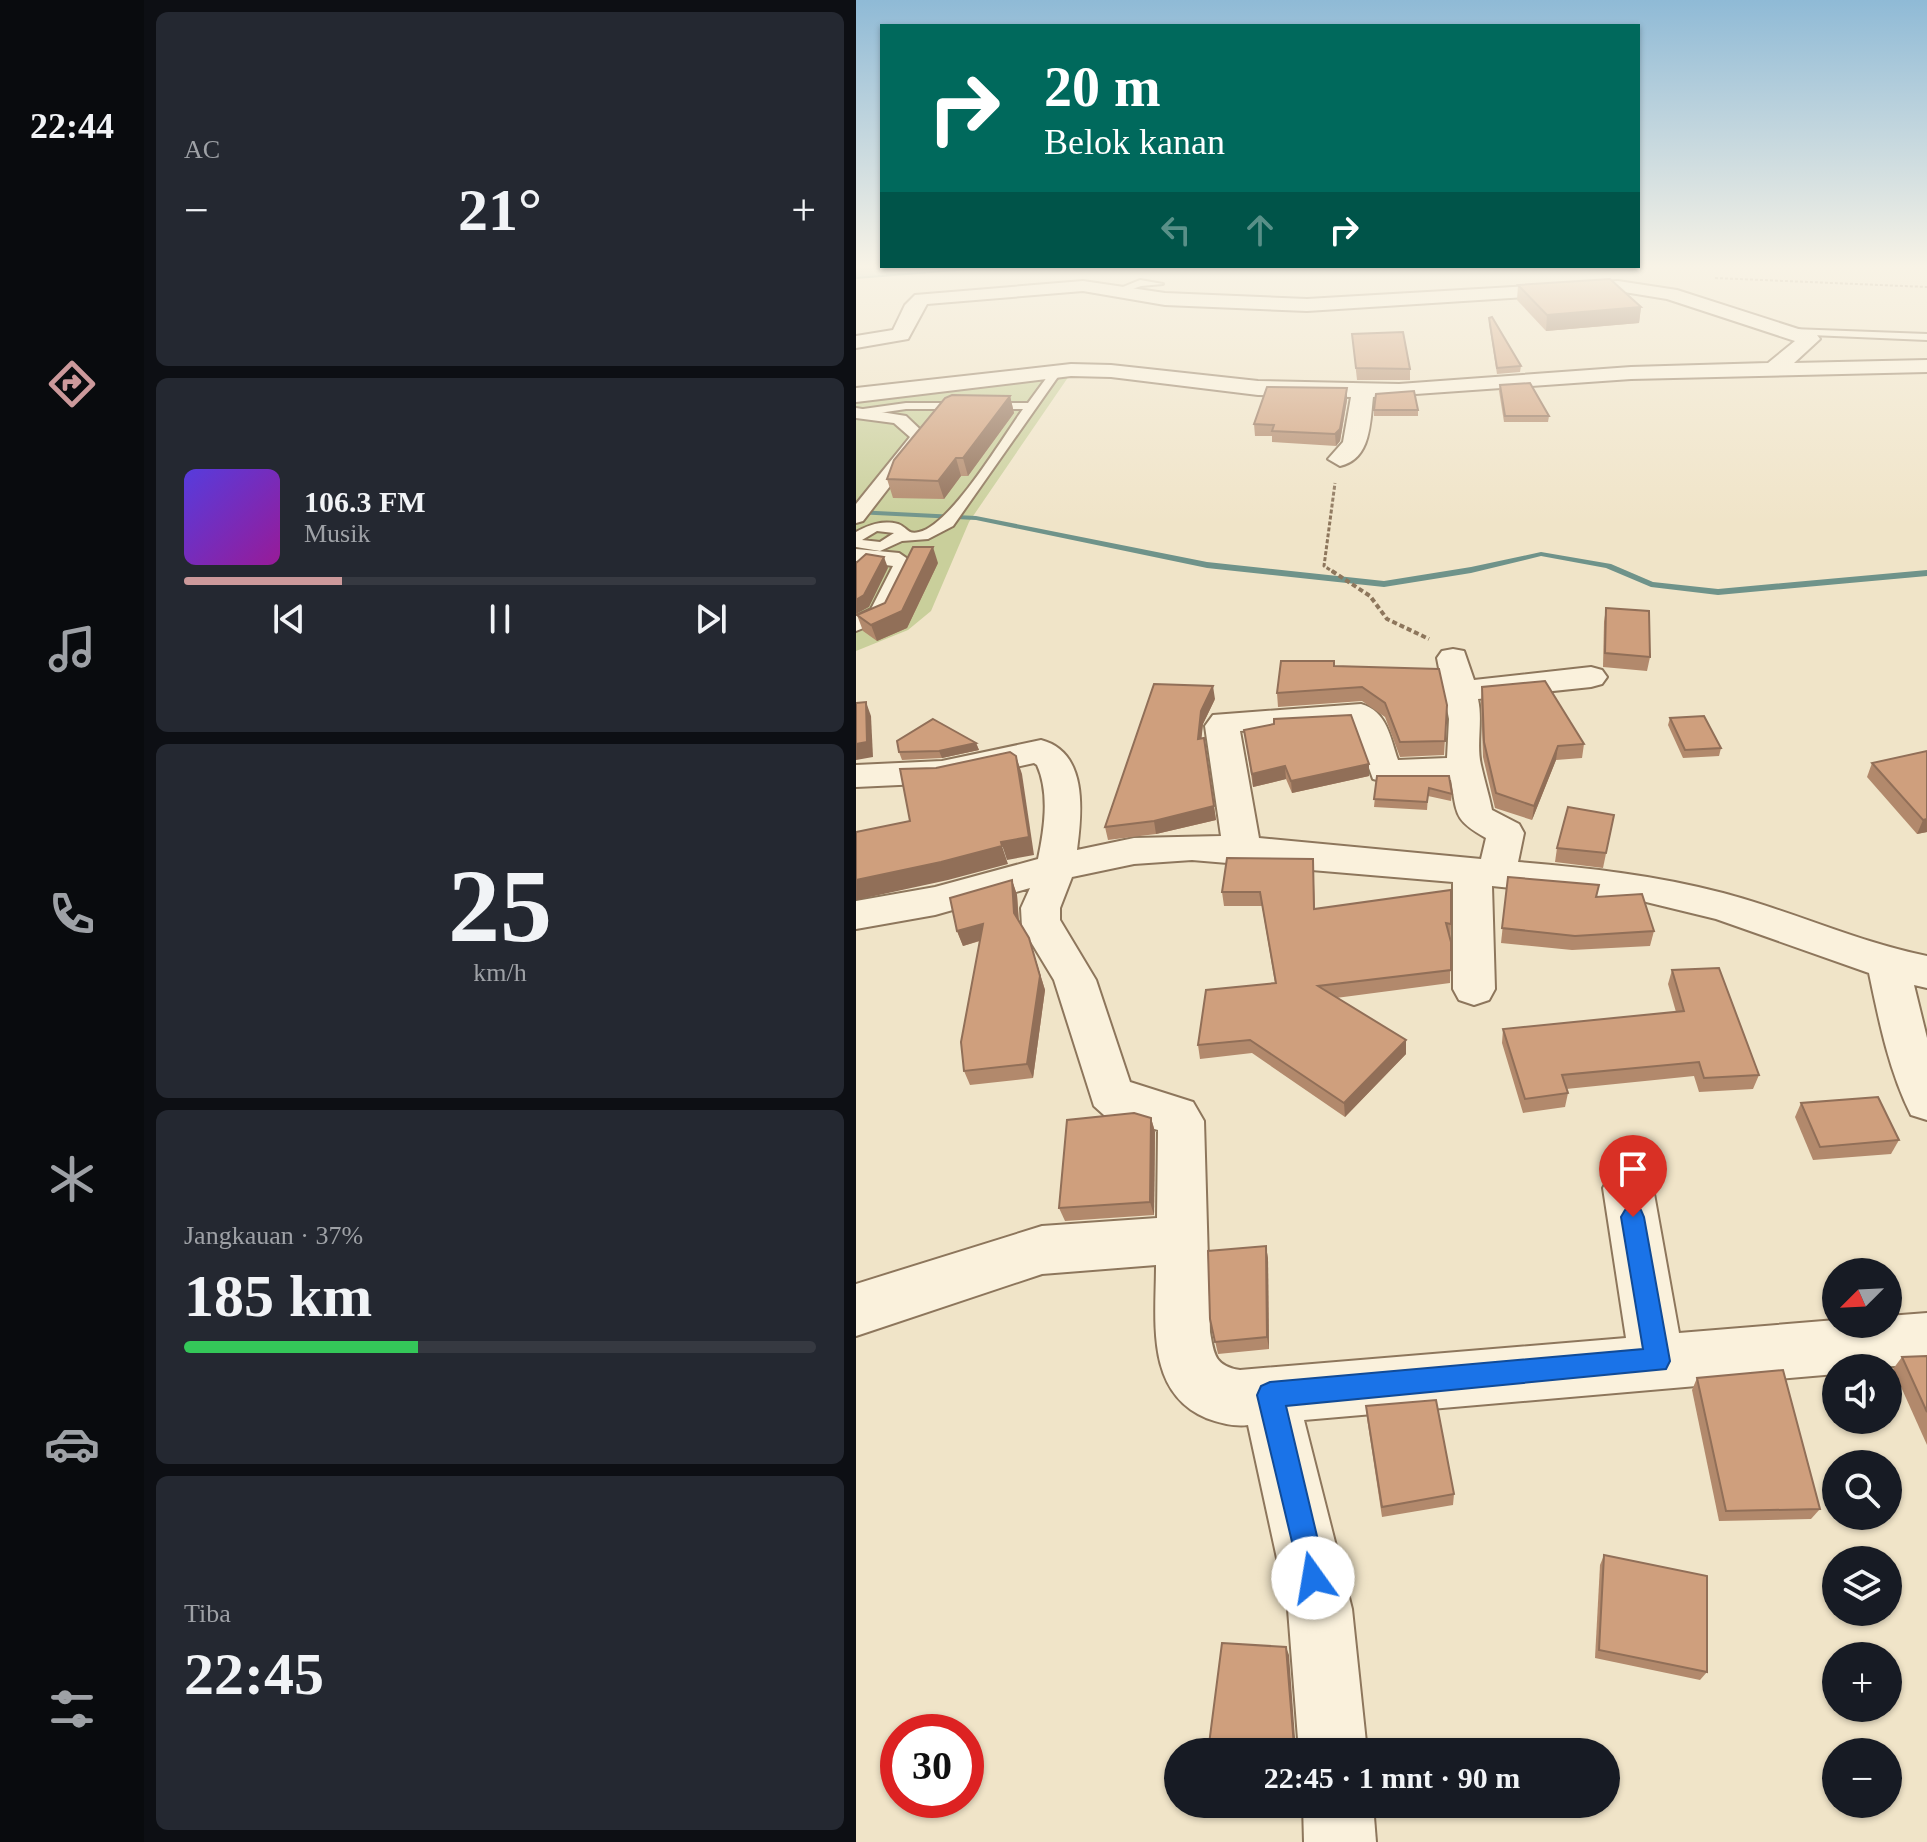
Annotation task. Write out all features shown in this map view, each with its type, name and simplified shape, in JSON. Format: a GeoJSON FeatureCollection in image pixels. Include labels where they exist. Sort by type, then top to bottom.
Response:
{"type":"FeatureCollection","features":[{"type":"Feature","properties":{"kind":"street"},"geometry":{"type":"LineString","coordinates":[[1773,370],[1798,351]]}},
{"type":"Feature","properties":{"kind":"street"},"geometry":{"type":"LineString","coordinates":[[857,407],[1057,371],[1111,371],[1258,388],[1363,391],[1460,389],[1631,373],[1927,366]]}},
{"type":"Feature","properties":{"kind":"street"},"geometry":{"type":"LineString","coordinates":[[1340,459],[1355,444],[1363,391]]}},
{"type":"Feature","properties":{"kind":"street"},"geometry":{"type":"LineString","coordinates":[[857,407],[903,420],[915,429],[919,437],[862,511]]}},
{"type":"Feature","properties":{"kind":"street"},"geometry":{"type":"LineString","coordinates":[[856,555],[892,557],[905,564],[880,613],[856,624]]}},
{"type":"Feature","properties":{"kind":"street"},"geometry":{"type":"LineString","coordinates":[[1453,658],[1468,736],[1463,770]]}},
{"type":"Feature","properties":{"kind":"street"},"geometry":{"type":"LineString","coordinates":[[1461,691],[1591,677]]}},
{"type":"Feature","properties":{"kind":"street"},"geometry":{"type":"LineString","coordinates":[[1242,849],[1222,726],[1225,722],[1361,714],[1368,721],[1385,771],[1463,770],[1468,774],[1475,816],[1506,833],[1484,871],[1474,989]]}},
{"type":"Feature","properties":{"kind":"street"},"geometry":{"type":"LineString","coordinates":[[856,776],[942,772],[1034,751],[1046,753],[1058,767],[1064,786],[1053,875],[1040,912],[1043,929],[1062,952],[1077,985],[1110,1093],[1120,1101],[1177,1116],[1181,1121],[1183,1332],[1189,1371],[1201,1385],[1217,1394],[1240,1398],[1927,1339]]}},
{"type":"Feature","properties":{"kind":"street"},"geometry":{"type":"LineString","coordinates":[[856,915],[1053,875],[1134,851],[1192,847],[1242,849],[1642,887],[1724,907],[1908,968],[1902,1029],[1927,1101]]}},
{"type":"Feature","properties":{"kind":"street"},"geometry":{"type":"LineString","coordinates":[[1628,1188],[1657,1361]]}},
{"type":"Feature","properties":{"kind":"street"},"geometry":{"type":"LineString","coordinates":[[856,1310],[1042,1250],[1182,1240]]}},
{"type":"Feature","properties":{"kind":"street"},"geometry":{"type":"LineString","coordinates":[[1270,1395],[1320,1609],[1332,1738]]}},
{"type":"Feature","properties":{"kind":"street"},"geometry":{"type":"LineString","coordinates":[[1339,1818],[1340,1842]]}},
{"type":"Feature","properties":{"kind":"lane"},"geometry":{"type":"LineString","coordinates":[[856,540],[868,529],[883,526],[896,528],[900,537],[923,536],[952,517],[1057,371]]}},
{"type":"Feature","properties":{"kind":"lane"},"geometry":{"type":"LineString","coordinates":[[857,407],[1031,406]]}},
{"type":"Feature","properties":{"kind":"path"},"geometry":{"type":"LineString","coordinates":[[1340,459],[1328,518],[1324,566],[1370,596],[1387,619],[1448,648],[1453,658]]}},
{"type":"Feature","properties":{"kind":"green space"},"geometry":{"type":"Polygon","coordinates":[[[1071,373],[969,522],[931,611],[908,630],[856,651],[856,398],[1071,373]]]}},
{"type":"Feature","properties":{"kind":"building"},"geometry":{"type":"Polygon","coordinates":[[[1354,351],[1407,351],[1410,369],[1356,368],[1354,351]]]}},
{"type":"Feature","properties":{"kind":"building"},"geometry":{"type":"Polygon","coordinates":[[[1494,351],[1512,351],[1521,366],[1497,368],[1494,351]]]}},
{"type":"Feature","properties":{"kind":"building"},"geometry":{"type":"Polygon","coordinates":[[[1530,383],[1549,416],[1505,416],[1500,385],[1530,383]]]}},
{"type":"Feature","properties":{"kind":"building"},"geometry":{"type":"Polygon","coordinates":[[[1267,387],[1347,388],[1340,429],[1335,434],[1272,431],[1274,425],[1254,424],[1267,387]]]}},
{"type":"Feature","properties":{"kind":"building"},"geometry":{"type":"Polygon","coordinates":[[[1414,391],[1418,410],[1374,410],[1376,394],[1414,391]]]}},
{"type":"Feature","properties":{"kind":"building"},"geometry":{"type":"Polygon","coordinates":[[[952,395],[1010,396],[963,458],[956,458],[938,481],[887,479],[894,460],[945,398],[952,395]]]}},
{"type":"Feature","properties":{"kind":"building"},"geometry":{"type":"Polygon","coordinates":[[[913,547],[933,547],[902,611],[871,625],[857,615],[885,603],[913,547]]]}},
{"type":"Feature","properties":{"kind":"building"},"geometry":{"type":"Polygon","coordinates":[[[866,554],[884,557],[864,595],[856,600],[856,563],[866,554]]]}},
{"type":"Feature","properties":{"kind":"building"},"geometry":{"type":"Polygon","coordinates":[[[1606,608],[1649,611],[1650,657],[1605,653],[1606,608]]]}},
{"type":"Feature","properties":{"kind":"building"},"geometry":{"type":"Polygon","coordinates":[[[1281,661],[1334,661],[1334,666],[1439,669],[1447,705],[1445,741],[1400,742],[1385,703],[1362,687],[1277,693],[1281,661]]]}},
{"type":"Feature","properties":{"kind":"building"},"geometry":{"type":"Polygon","coordinates":[[[1545,681],[1584,744],[1558,746],[1534,806],[1496,793],[1484,742],[1482,687],[1545,681]]]}},
{"type":"Feature","properties":{"kind":"building"},"geometry":{"type":"Polygon","coordinates":[[[1154,684],[1213,686],[1201,711],[1198,739],[1204,738],[1214,806],[1154,821],[1105,827],[1154,684]]]}},
{"type":"Feature","properties":{"kind":"building"},"geometry":{"type":"Polygon","coordinates":[[[866,702],[867,742],[856,744],[856,703],[866,702]]]}},
{"type":"Feature","properties":{"kind":"building"},"geometry":{"type":"Polygon","coordinates":[[[1351,715],[1369,764],[1291,781],[1285,766],[1252,774],[1244,730],[1274,724],[1274,719],[1351,715]]]}},
{"type":"Feature","properties":{"kind":"building"},"geometry":{"type":"Polygon","coordinates":[[[1704,716],[1721,748],[1685,750],[1670,718],[1704,716]]]}},
{"type":"Feature","properties":{"kind":"building"},"geometry":{"type":"Polygon","coordinates":[[[933,719],[976,743],[939,751],[899,752],[897,741],[933,719]]]}},
{"type":"Feature","properties":{"kind":"building"},"geometry":{"type":"Polygon","coordinates":[[[1927,751],[1927,819],[1923,820],[1872,763],[1927,751]]]}},
{"type":"Feature","properties":{"kind":"building"},"geometry":{"type":"Polygon","coordinates":[[[1010,752],[1016,756],[1029,837],[1001,842],[1002,846],[941,862],[856,880],[856,832],[910,821],[900,769],[936,768],[1010,752]]]}},
{"type":"Feature","properties":{"kind":"building"},"geometry":{"type":"Polygon","coordinates":[[[1377,776],[1449,776],[1452,794],[1429,788],[1427,802],[1374,799],[1377,776]]]}},
{"type":"Feature","properties":{"kind":"building"},"geometry":{"type":"Polygon","coordinates":[[[1568,807],[1614,815],[1606,853],[1557,848],[1568,807]]]}},
{"type":"Feature","properties":{"kind":"building"},"geometry":{"type":"Polygon","coordinates":[[[1227,858],[1313,859],[1314,909],[1451,890],[1451,924],[1446,923],[1451,942],[1451,970],[1318,986],[1406,1040],[1344,1103],[1250,1040],[1198,1045],[1206,990],[1276,983],[1260,892],[1222,892],[1227,858]]]}},
{"type":"Feature","properties":{"kind":"building"},"geometry":{"type":"Polygon","coordinates":[[[1508,877],[1599,885],[1596,897],[1642,894],[1654,931],[1575,936],[1502,928],[1508,877]]]}},
{"type":"Feature","properties":{"kind":"building"},"geometry":{"type":"Polygon","coordinates":[[[1012,880],[1014,913],[1029,938],[1040,976],[1027,1064],[964,1071],[961,1042],[983,924],[957,931],[950,898],[1012,880]]]}},
{"type":"Feature","properties":{"kind":"building"},"geometry":{"type":"Polygon","coordinates":[[[1719,968],[1759,1075],[1704,1078],[1699,1062],[1562,1075],[1568,1093],[1525,1099],[1503,1029],[1684,1011],[1672,970],[1719,968]]]}},
{"type":"Feature","properties":{"kind":"building"},"geometry":{"type":"Polygon","coordinates":[[[1878,1097],[1899,1140],[1820,1147],[1801,1103],[1878,1097]]]}},
{"type":"Feature","properties":{"kind":"building"},"geometry":{"type":"Polygon","coordinates":[[[1134,1113],[1151,1118],[1150,1202],[1059,1208],[1067,1120],[1134,1113]]]}},
{"type":"Feature","properties":{"kind":"building"},"geometry":{"type":"Polygon","coordinates":[[[1266,1246],[1267,1337],[1215,1342],[1210,1319],[1208,1251],[1266,1246]]]}},
{"type":"Feature","properties":{"kind":"building"},"geometry":{"type":"Polygon","coordinates":[[[1927,1356],[1927,1412],[1902,1357],[1927,1356]]]}},
{"type":"Feature","properties":{"kind":"building"},"geometry":{"type":"Polygon","coordinates":[[[1783,1370],[1820,1509],[1726,1511],[1697,1378],[1783,1370]]]}},
{"type":"Feature","properties":{"kind":"building"},"geometry":{"type":"Polygon","coordinates":[[[1436,1400],[1454,1494],[1382,1507],[1366,1406],[1436,1400]]]}},
{"type":"Feature","properties":{"kind":"building"},"geometry":{"type":"Polygon","coordinates":[[[1604,1555],[1707,1576],[1707,1672],[1599,1650],[1604,1555]]]}},
{"type":"Feature","properties":{"kind":"building"},"geometry":{"type":"Polygon","coordinates":[[[1222,1643],[1286,1647],[1293,1738],[1210,1738],[1222,1643]]]}},
{"type":"Feature","properties":{"kind":"waterway"},"geometry":{"type":"LineString","coordinates":[[856,512],[976,518],[1207,565],[1384,584],[1471,570],[1541,554],[1608,566],[1651,584],[1718,592],[1927,573]]}},
{"type":"Feature","properties":{"kind":"route"},"geometry":{"type":"LineString","coordinates":[[1313,1578],[1270,1395],[1657,1361],[1633,1217]]}}]}
